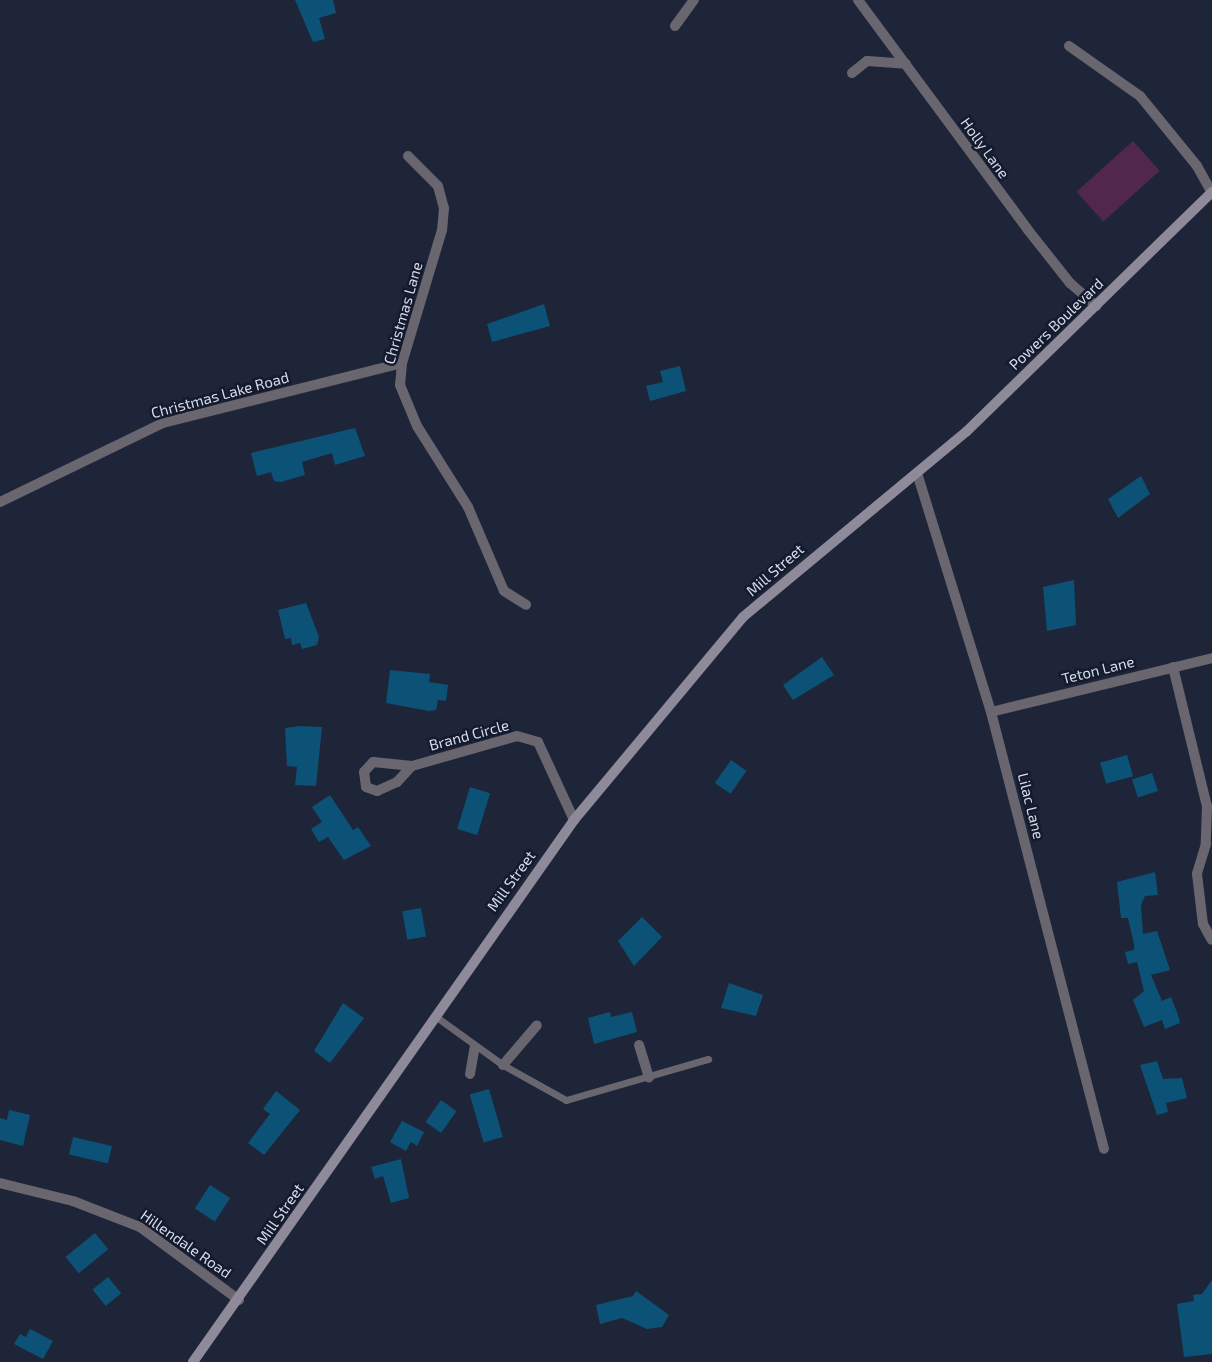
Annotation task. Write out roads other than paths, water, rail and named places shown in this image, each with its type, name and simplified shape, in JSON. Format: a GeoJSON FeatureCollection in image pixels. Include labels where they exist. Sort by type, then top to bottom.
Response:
{"type":"FeatureCollection","features":[{"type":"Feature","properties":{"kind":"main road","name":"Powers Boulevard"},"geometry":{"type":"LineString","coordinates":[[917,473],[1096,306],[1212,192]]}},
{"type":"Feature","properties":{"kind":"main road","name":"Mill Street"},"geometry":{"type":"LineString","coordinates":[[193,1362],[239,1300],[435,1016],[574,820],[743,617],[917,473]]}},
{"type":"Feature","properties":{"kind":"street"},"geometry":{"type":"LineString","coordinates":[[675,26],[694,0]]}},
{"type":"Feature","properties":{"kind":"street","name":"Holly Lane"},"geometry":{"type":"LineString","coordinates":[[858,0],[1028,230],[1070,283],[1096,306]]}},
{"type":"Feature","properties":{"kind":"street"},"geometry":{"type":"LineString","coordinates":[[1069,46],[1140,96],[1212,192]]}},
{"type":"Feature","properties":{"kind":"street"},"geometry":{"type":"LineString","coordinates":[[852,73],[867,61],[906,64]]}},
{"type":"Feature","properties":{"kind":"street","name":"Christmas Lane"},"geometry":{"type":"LineString","coordinates":[[408,156],[438,186],[444,208],[442,230],[402,363],[400,385],[417,426],[468,507],[504,591],[526,605]]}},
{"type":"Feature","properties":{"kind":"street","name":"Christmas Lake Road"},"geometry":{"type":"LineString","coordinates":[[0,502],[163,423],[402,363]]}},
{"type":"Feature","properties":{"kind":"street","name":"Lilac Lane"},"geometry":{"type":"LineString","coordinates":[[917,473],[991,712],[1104,1149]]}},
{"type":"Feature","properties":{"kind":"street","name":"Teton Lane"},"geometry":{"type":"LineString","coordinates":[[991,712],[1212,658]]}},
{"type":"Feature","properties":{"kind":"street"},"geometry":{"type":"LineString","coordinates":[[1173,667],[1207,806],[1206,844],[1197,874],[1203,924],[1212,940]]}},
{"type":"Feature","properties":{"kind":"street","name":"Brand Circle"},"geometry":{"type":"LineString","coordinates":[[412,766],[518,736],[538,742],[574,820]]}},
{"type":"Feature","properties":{"kind":"street"},"geometry":{"type":"LineString","coordinates":[[503,1065],[537,1025]]}},
{"type":"Feature","properties":{"kind":"street"},"geometry":{"type":"LineString","coordinates":[[639,1045],[649,1077]]}},
{"type":"Feature","properties":{"kind":"street"},"geometry":{"type":"LineString","coordinates":[[470,1074],[475,1047]]}},
{"type":"Feature","properties":{"kind":"street","name":"Hillendale Road"},"geometry":{"type":"LineString","coordinates":[[0,1183],[73,1201],[140,1227],[239,1300]]}},
{"type":"Feature","properties":{"kind":"lane"},"geometry":{"type":"LineString","coordinates":[[435,1016],[475,1047],[503,1065],[566,1100],[708,1059]]}}]}
